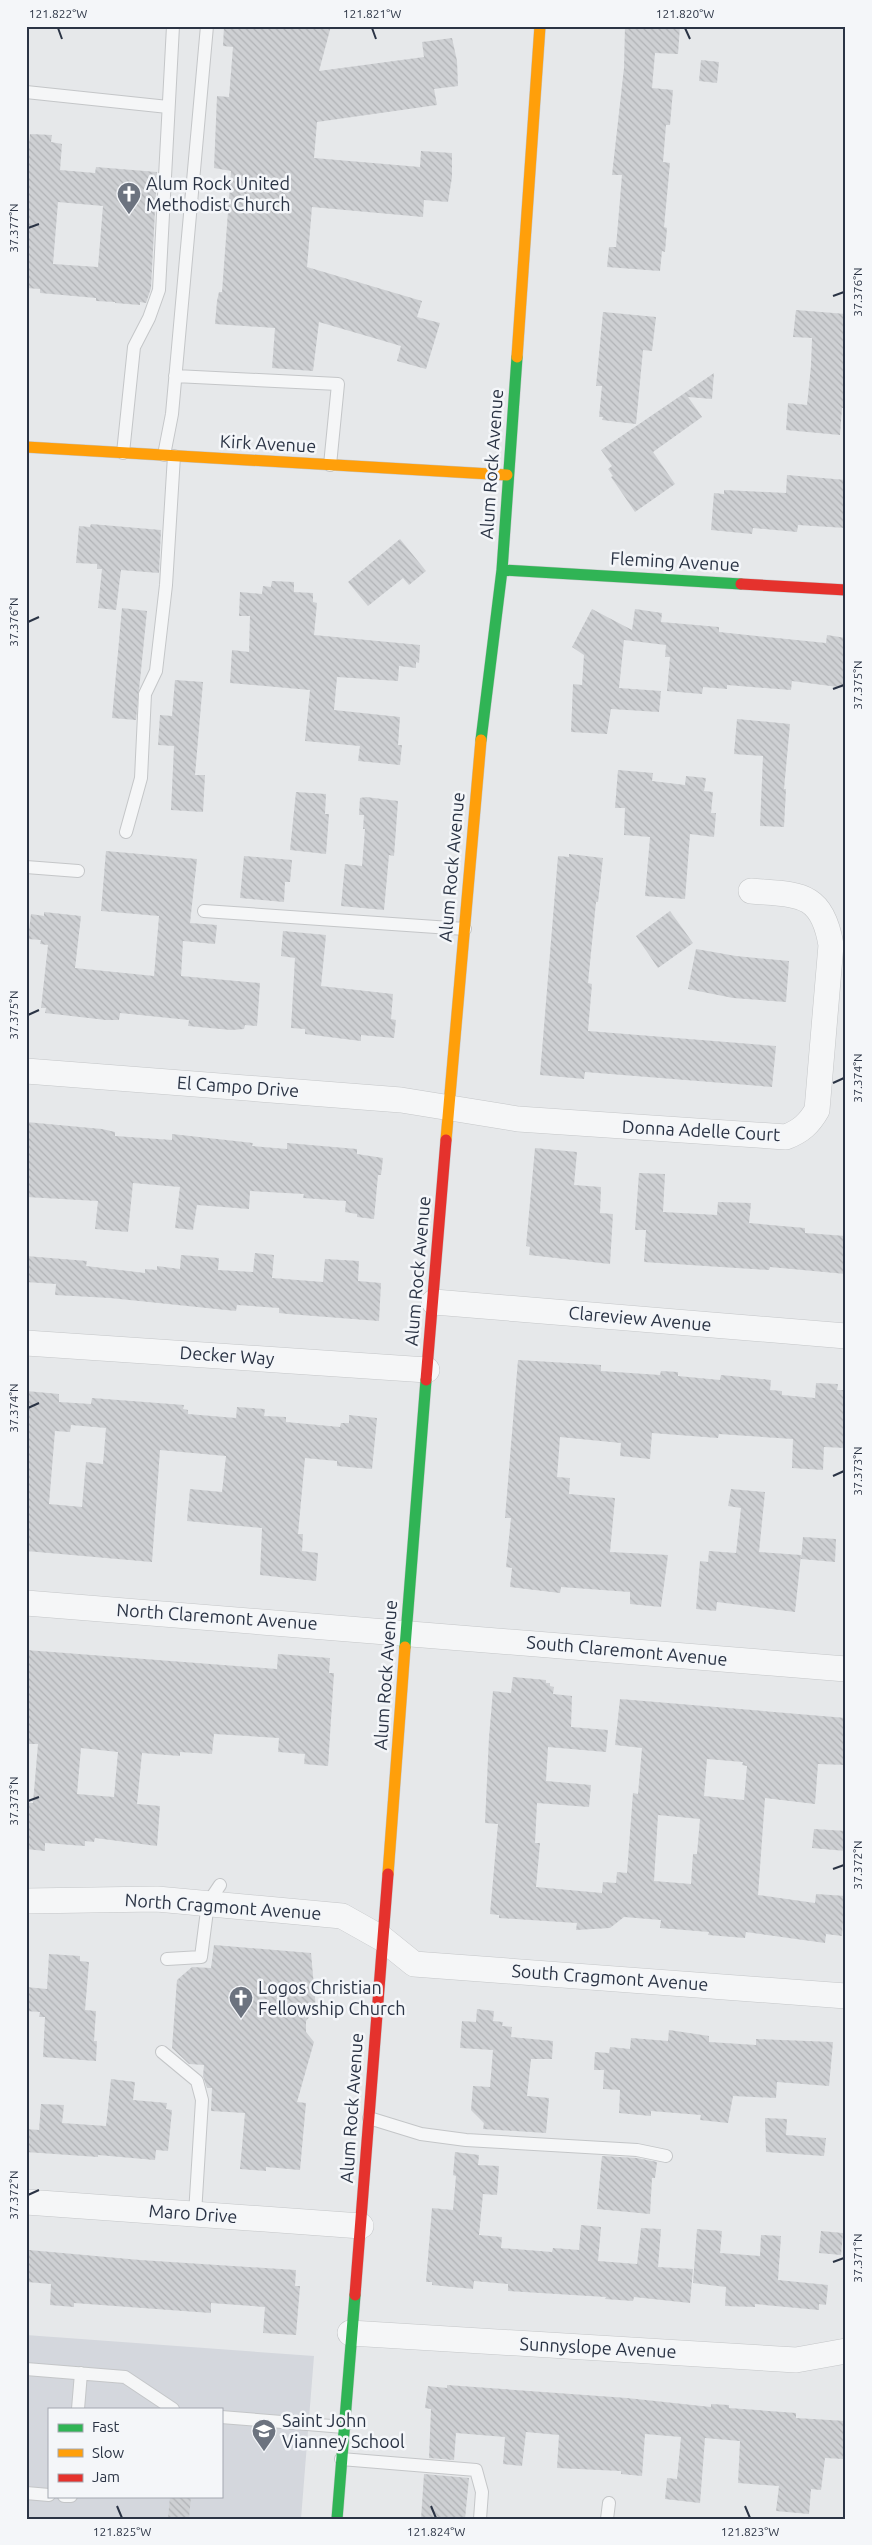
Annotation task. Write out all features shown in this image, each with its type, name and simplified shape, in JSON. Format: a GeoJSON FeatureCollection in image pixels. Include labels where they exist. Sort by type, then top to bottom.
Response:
{"type":"FeatureCollection","features":[{"type":"Feature","properties":{"kind":"main road","name":"Alum Rock Avenue"},"geometry":{"type":"LineString","coordinates":[[337,2519],[350,2333],[361,2226],[427,1370],[464,929],[481,740],[502,570],[507,475],[540,26]]}},
{"type":"Feature","properties":{"kind":"main road","name":"Kirk Avenue"},"geometry":{"type":"LineString","coordinates":[[26,447],[507,475]]}},
{"type":"Feature","properties":{"kind":"main road","name":"Fleming Avenue"},"geometry":{"type":"LineString","coordinates":[[502,570],[846,590]]}},
{"type":"Feature","properties":{"kind":"street","name":"Donna Adelle Court"},"geometry":{"type":"LineString","coordinates":[[449,1108],[518,1119],[771,1138],[786,1137],[799,1132],[810,1122],[817,1110],[820,1096],[831,945],[828,927],[821,911],[808,900],[794,894],[751,892]]}},
{"type":"Feature","properties":{"kind":"street","name":"El Campo Drive"},"geometry":{"type":"LineString","coordinates":[[26,1071],[401,1100],[449,1108]]}},
{"type":"Feature","properties":{"kind":"street","name":"Clareview Avenue"},"geometry":{"type":"LineString","coordinates":[[434,1302],[846,1336]]}},
{"type":"Feature","properties":{"kind":"street","name":"Decker Way"},"geometry":{"type":"LineString","coordinates":[[26,1343],[427,1370]]}},
{"type":"Feature","properties":{"kind":"street","name":"North Claremont Avenue"},"geometry":{"type":"LineString","coordinates":[[26,1603],[407,1632]]}},
{"type":"Feature","properties":{"kind":"street","name":"South Claremont Avenue"},"geometry":{"type":"LineString","coordinates":[[407,1632],[846,1669]]}},
{"type":"Feature","properties":{"kind":"street","name":"North Cragmont Avenue"},"geometry":{"type":"LineString","coordinates":[[26,1901],[158,1899],[214,1894],[342,1916],[383,1939]]}},
{"type":"Feature","properties":{"kind":"street","name":"South Cragmont Avenue"},"geometry":{"type":"LineString","coordinates":[[383,1939],[414,1964],[846,1996]]}},
{"type":"Feature","properties":{"kind":"street","name":"Maro Drive"},"geometry":{"type":"LineString","coordinates":[[26,2202],[361,2226]]}},
{"type":"Feature","properties":{"kind":"street","name":"Sunnyslope Avenue"},"geometry":{"type":"LineString","coordinates":[[350,2333],[796,2360],[846,2351]]}},
{"type":"Feature","properties":{"kind":"lane"},"geometry":{"type":"LineString","coordinates":[[123,453],[134,347],[149,318],[159,290],[172,26],[166,26]]}},
{"type":"Feature","properties":{"kind":"lane"},"geometry":{"type":"LineString","coordinates":[[126,832],[141,778],[145,694],[156,671],[166,585],[169,455],[172,414],[208,26]]}},
{"type":"Feature","properties":{"kind":"lane"},"geometry":{"type":"LineString","coordinates":[[26,92],[168,107]]}},
{"type":"Feature","properties":{"kind":"lane"},"geometry":{"type":"LineString","coordinates":[[175,376],[338,384],[330,465]]}},
{"type":"Feature","properties":{"kind":"lane"},"geometry":{"type":"LineString","coordinates":[[26,867],[78,871]]}},
{"type":"Feature","properties":{"kind":"lane"},"geometry":{"type":"LineString","coordinates":[[204,911],[464,929]]}},
{"type":"Feature","properties":{"kind":"lane"},"geometry":{"type":"LineString","coordinates":[[167,1959],[201,1957],[214,1894]]}},
{"type":"Feature","properties":{"kind":"lane"},"geometry":{"type":"LineString","coordinates":[[162,2052],[197,2081],[202,2100],[195,2214]]}},
{"type":"Feature","properties":{"kind":"lane"},"geometry":{"type":"LineString","coordinates":[[369,2118],[421,2134],[466,2140],[637,2150],[666,2156]]}},
{"type":"Feature","properties":{"kind":"lane"},"geometry":{"type":"LineString","coordinates":[[26,2369],[125,2377],[172,2408]]}},
{"type":"Feature","properties":{"kind":"lane"},"geometry":{"type":"LineString","coordinates":[[78,2408],[81,2374]]}},
{"type":"Feature","properties":{"kind":"lane"},"geometry":{"type":"LineString","coordinates":[[222,2417],[344,2427]]}},
{"type":"Feature","properties":{"kind":"lane"},"geometry":{"type":"LineString","coordinates":[[341,2459],[476,2470],[482,2492],[480,2519]]}},
{"type":"Feature","properties":{"kind":"lane"},"geometry":{"type":"LineString","coordinates":[[26,2493],[48,2495]]}},
{"type":"Feature","properties":{"kind":"lane"},"geometry":{"type":"LineString","coordinates":[[608,2519],[609,2503]]}},
{"type":"Feature","properties":{"kind":"shaded area","name":"Saint John Vianney School"},"geometry":{"type":"Polygon","coordinates":[[[26,2335],[314,2356],[301,2519],[26,2519],[26,2335]]]}},
{"type":"Feature","properties":{"kind":"building"},"geometry":{"type":"Polygon","coordinates":[[[224,26],[331,26],[319,71],[424,57],[422,42],[452,38],[457,61],[458,86],[434,89],[437,105],[317,122],[314,158],[420,167],[421,151],[452,153],[452,177],[448,202],[424,200],[423,217],[312,207],[307,267],[422,301],[417,317],[440,323],[426,369],[397,361],[401,346],[319,322],[313,371],[272,368],[275,328],[215,324],[217,301],[219,292],[222,292],[231,171],[214,168],[217,96],[229,97],[233,47],[223,46],[224,26]]]}},
{"type":"Feature","properties":{"kind":"building"},"geometry":{"type":"Polygon","coordinates":[[[625,26],[680,26],[678,54],[655,53],[652,88],[673,90],[670,125],[666,125],[663,162],[670,163],[664,227],[667,228],[665,252],[662,251],[660,271],[607,267],[609,247],[616,247],[622,175],[612,175],[624,68],[625,26]]]}},
{"type":"Feature","properties":{"kind":"building"},"geometry":{"type":"Polygon","coordinates":[[[701,60],[719,62],[717,83],[699,81],[701,60]]]}},
{"type":"Feature","properties":{"kind":"building","name":"Alum Rock United Methodist Church"},"geometry":{"type":"Polygon","coordinates":[[[30,134],[52,135],[51,142],[62,144],[60,170],[95,173],[96,167],[157,172],[151,288],[146,303],[140,302],[140,305],[96,301],[96,298],[40,293],[40,289],[26,288],[26,172],[30,134]],[[58,202],[53,264],[98,267],[103,206],[58,202]]]}},
{"type":"Feature","properties":{"kind":"building"},"geometry":{"type":"Polygon","coordinates":[[[796,310],[846,314],[846,408],[842,408],[840,435],[786,430],[788,403],[807,405],[811,366],[812,338],[793,337],[796,310]]]}},
{"type":"Feature","properties":{"kind":"building"},"geometry":{"type":"Polygon","coordinates":[[[603,312],[656,317],[652,351],[643,350],[636,424],[602,420],[603,417],[599,417],[602,386],[596,386],[603,312]]]}},
{"type":"Feature","properties":{"kind":"building"},"geometry":{"type":"Polygon","coordinates":[[[714,373],[712,399],[688,397],[702,417],[653,452],[675,484],[635,512],[611,477],[613,476],[608,469],[612,466],[601,450],[714,373]]]}},
{"type":"Feature","properties":{"kind":"building"},"geometry":{"type":"Polygon","coordinates":[[[787,475],[846,480],[846,528],[798,525],[797,532],[753,528],[752,534],[711,530],[714,493],[724,494],[724,490],[786,493],[787,475]]]}},
{"type":"Feature","properties":{"kind":"building"},"geometry":{"type":"Polygon","coordinates":[[[91,524],[161,530],[159,573],[121,570],[116,610],[98,608],[102,569],[97,569],[97,564],[76,563],[79,526],[90,527],[91,524]]]}},
{"type":"Feature","properties":{"kind":"building"},"geometry":{"type":"Polygon","coordinates":[[[400,539],[426,571],[409,585],[403,578],[368,606],[348,582],[400,539]]]}},
{"type":"Feature","properties":{"kind":"building"},"geometry":{"type":"Polygon","coordinates":[[[272,581],[294,582],[294,592],[313,593],[313,602],[317,603],[314,635],[420,645],[419,663],[416,662],[416,668],[399,666],[398,681],[337,677],[334,710],[400,717],[398,745],[402,745],[400,765],[358,761],[360,746],[305,741],[310,690],[230,683],[232,650],[249,652],[250,616],[239,616],[240,592],[262,594],[263,586],[271,587],[272,581]]]}},
{"type":"Feature","properties":{"kind":"building"},"geometry":{"type":"Polygon","coordinates":[[[122,608],[147,611],[136,720],[112,718],[122,608]]]}},
{"type":"Feature","properties":{"kind":"building"},"geometry":{"type":"Polygon","coordinates":[[[592,609],[632,630],[635,609],[662,613],[661,622],[719,627],[719,632],[826,643],[827,635],[846,638],[846,688],[792,681],[791,690],[727,685],[727,689],[703,687],[702,694],[667,691],[670,657],[665,657],[666,645],[624,640],[619,688],[661,691],[659,712],[611,709],[607,734],[571,732],[573,684],[582,685],[584,655],[572,647],[592,609]]]}},
{"type":"Feature","properties":{"kind":"building"},"geometry":{"type":"Polygon","coordinates":[[[175,680],[203,682],[195,775],[205,775],[203,812],[171,810],[174,746],[158,745],[160,715],[172,716],[175,680]]]}},
{"type":"Feature","properties":{"kind":"building"},"geometry":{"type":"Polygon","coordinates":[[[737,719],[790,724],[784,789],[786,789],[784,827],[760,826],[763,756],[734,754],[737,719]]]}},
{"type":"Feature","properties":{"kind":"building"},"geometry":{"type":"Polygon","coordinates":[[[618,770],[653,773],[652,781],[685,785],[686,776],[706,778],[704,791],[713,792],[711,813],[716,813],[714,837],[690,834],[685,899],[645,896],[650,837],[624,835],[625,808],[615,808],[618,770]]]}},
{"type":"Feature","properties":{"kind":"building"},"geometry":{"type":"Polygon","coordinates":[[[296,792],[326,794],[325,814],[329,814],[326,854],[290,850],[296,792]]]}},
{"type":"Feature","properties":{"kind":"building"},"geometry":{"type":"Polygon","coordinates":[[[360,798],[398,801],[394,856],[389,855],[384,910],[341,906],[345,864],[362,866],[365,829],[363,829],[364,815],[359,815],[360,798]]]}},
{"type":"Feature","properties":{"kind":"building"},"geometry":{"type":"Polygon","coordinates":[[[106,851],[197,859],[190,923],[217,925],[215,944],[183,941],[181,976],[260,983],[257,1026],[245,1025],[244,1029],[231,1030],[188,1026],[189,1020],[120,1013],[119,1020],[106,1020],[45,1013],[46,1008],[41,1008],[48,945],[40,944],[41,940],[28,939],[31,914],[44,916],[44,912],[81,916],[75,968],[154,976],[159,916],[101,911],[106,851]]]}},
{"type":"Feature","properties":{"kind":"building"},"geometry":{"type":"Polygon","coordinates":[[[569,854],[603,858],[598,902],[596,902],[588,983],[592,984],[588,1031],[776,1046],[772,1087],[585,1072],[584,1079],[540,1075],[558,856],[569,857],[569,854]]]}},
{"type":"Feature","properties":{"kind":"building"},"geometry":{"type":"Polygon","coordinates":[[[244,856],[292,860],[290,882],[285,882],[284,902],[240,898],[244,856]]]}},
{"type":"Feature","properties":{"kind":"building"},"geometry":{"type":"Polygon","coordinates":[[[670,911],[693,943],[658,968],[636,936],[670,911]]]}},
{"type":"Feature","properties":{"kind":"building"},"geometry":{"type":"Polygon","coordinates":[[[283,931],[326,935],[321,986],[393,994],[391,1019],[396,1020],[394,1038],[361,1035],[361,1041],[305,1034],[305,1029],[291,1028],[295,958],[281,956],[283,931]]]}},
{"type":"Feature","properties":{"kind":"building"},"geometry":{"type":"Polygon","coordinates":[[[696,949],[736,956],[789,961],[786,1002],[733,998],[688,989],[696,949]]]}},
{"type":"Feature","properties":{"kind":"building"},"geometry":{"type":"Polygon","coordinates":[[[26,1122],[102,1129],[115,1132],[115,1136],[172,1140],[172,1134],[253,1143],[252,1146],[287,1149],[287,1143],[357,1149],[357,1154],[383,1158],[381,1175],[378,1175],[374,1219],[357,1217],[357,1214],[345,1212],[346,1201],[303,1198],[304,1194],[250,1191],[249,1209],[197,1205],[193,1230],[175,1228],[180,1187],[133,1183],[128,1232],[95,1229],[98,1201],[26,1197],[26,1122]]]}},
{"type":"Feature","properties":{"kind":"building"},"geometry":{"type":"Polygon","coordinates":[[[535,1148],[577,1152],[574,1185],[601,1187],[600,1213],[613,1214],[610,1264],[529,1255],[530,1247],[526,1246],[535,1148]]]}},
{"type":"Feature","properties":{"kind":"building"},"geometry":{"type":"Polygon","coordinates":[[[639,1173],[665,1174],[663,1212],[717,1215],[718,1202],[751,1203],[749,1223],[805,1228],[805,1233],[846,1236],[846,1274],[770,1267],[769,1270],[644,1262],[646,1230],[635,1230],[639,1173]]]}},
{"type":"Feature","properties":{"kind":"building"},"geometry":{"type":"Polygon","coordinates":[[[255,1253],[274,1255],[272,1278],[323,1282],[325,1259],[359,1261],[358,1281],[381,1283],[379,1321],[279,1313],[279,1308],[237,1305],[236,1311],[110,1298],[55,1295],[56,1284],[26,1282],[26,1256],[87,1261],[86,1266],[145,1273],[145,1269],[157,1270],[157,1266],[180,1269],[181,1255],[219,1258],[218,1270],[253,1272],[255,1253]]]}},
{"type":"Feature","properties":{"kind":"building"},"geometry":{"type":"Polygon","coordinates":[[[518,1360],[601,1365],[601,1371],[660,1375],[661,1371],[678,1372],[678,1376],[720,1380],[721,1375],[771,1380],[770,1390],[782,1391],[782,1395],[815,1398],[816,1383],[838,1384],[837,1390],[846,1390],[846,1448],[824,1447],[823,1470],[792,1468],[793,1439],[719,1434],[718,1438],[652,1433],[650,1459],[620,1456],[621,1443],[560,1437],[557,1477],[570,1478],[569,1494],[615,1498],[610,1552],[668,1555],[661,1607],[630,1604],[630,1592],[561,1587],[560,1593],[510,1587],[512,1568],[506,1567],[511,1518],[505,1518],[518,1360]]]}},
{"type":"Feature","properties":{"kind":"building"},"geometry":{"type":"Polygon","coordinates":[[[26,1391],[59,1394],[59,1402],[91,1404],[92,1398],[184,1405],[183,1409],[188,1410],[188,1414],[236,1418],[237,1407],[265,1409],[264,1416],[286,1417],[286,1422],[340,1427],[341,1423],[349,1423],[349,1415],[377,1418],[372,1469],[337,1466],[337,1461],[305,1458],[298,1534],[303,1534],[302,1551],[318,1553],[316,1581],[260,1575],[262,1528],[187,1521],[190,1489],[222,1492],[226,1456],[160,1450],[152,1562],[26,1551],[26,1391]],[[71,1425],[70,1432],[55,1431],[49,1504],[82,1507],[86,1462],[103,1464],[106,1428],[71,1425]]]}},
{"type":"Feature","properties":{"kind":"building"},"geometry":{"type":"Polygon","coordinates":[[[731,1489],[765,1492],[759,1552],[801,1555],[795,1612],[717,1602],[716,1611],[696,1609],[700,1561],[708,1562],[709,1551],[736,1553],[741,1508],[728,1506],[731,1489]]]}},
{"type":"Feature","properties":{"kind":"building"},"geometry":{"type":"Polygon","coordinates":[[[803,1537],[836,1539],[835,1562],[801,1559],[803,1537]]]}},
{"type":"Feature","properties":{"kind":"building"},"geometry":{"type":"Polygon","coordinates":[[[26,1650],[277,1669],[278,1654],[330,1658],[329,1673],[334,1673],[328,1766],[304,1764],[305,1754],[278,1752],[279,1738],[214,1734],[212,1754],[180,1752],[180,1756],[142,1753],[137,1804],[160,1806],[157,1846],[95,1838],[94,1842],[85,1841],[85,1846],[45,1843],[45,1851],[26,1849],[26,1803],[33,1803],[38,1744],[26,1744],[26,1650]],[[81,1748],[77,1794],[114,1797],[118,1752],[81,1748]]]}},
{"type":"Feature","properties":{"kind":"building"},"geometry":{"type":"Polygon","coordinates":[[[513,1677],[546,1680],[546,1683],[550,1683],[550,1686],[554,1687],[553,1694],[572,1696],[571,1727],[608,1730],[606,1752],[548,1747],[546,1781],[591,1785],[589,1807],[537,1803],[535,1843],[540,1843],[536,1887],[602,1893],[603,1882],[616,1883],[617,1872],[627,1873],[633,1793],[638,1794],[642,1748],[615,1745],[620,1699],[846,1718],[846,1765],[818,1764],[815,1804],[765,1798],[758,1895],[815,1903],[816,1894],[846,1896],[846,1920],[843,1920],[842,1936],[826,1934],[825,1943],[746,1932],[745,1938],[708,1935],[709,1932],[660,1928],[661,1920],[624,1917],[610,1928],[576,1930],[577,1923],[499,1918],[499,1915],[490,1914],[498,1824],[485,1823],[493,1691],[511,1693],[513,1677]],[[707,1759],[704,1796],[744,1800],[747,1766],[742,1765],[743,1762],[707,1759]],[[658,1815],[654,1881],[691,1884],[693,1854],[697,1854],[700,1819],[658,1815]]]}},
{"type":"Feature","properties":{"kind":"building"},"geometry":{"type":"Polygon","coordinates":[[[814,1829],[846,1831],[846,1851],[812,1848],[814,1829]]]}},
{"type":"Feature","properties":{"kind":"building","name":"Logos Christian Fellowship Church"},"geometry":{"type":"Polygon","coordinates":[[[214,1945],[311,1953],[316,2009],[306,2021],[306,2032],[314,2042],[297,2102],[306,2103],[300,2170],[266,2167],[266,2171],[240,2169],[245,2113],[211,2111],[212,2088],[207,2088],[203,2076],[204,2065],[189,2064],[172,2048],[177,1980],[192,1967],[211,1968],[214,1945]]]}},
{"type":"Feature","properties":{"kind":"building"},"geometry":{"type":"Polygon","coordinates":[[[49,1954],[80,1956],[80,1961],[89,1962],[85,2010],[96,2011],[94,2041],[97,2041],[96,2061],[43,2057],[45,2017],[39,2017],[40,2012],[26,2011],[26,1987],[47,1989],[49,1954]]]}},
{"type":"Feature","properties":{"kind":"building"},"geometry":{"type":"Polygon","coordinates":[[[477,2009],[494,2011],[493,2021],[503,2022],[502,2026],[512,2027],[511,2037],[553,2041],[552,2059],[531,2059],[527,2096],[549,2098],[546,2133],[483,2129],[484,2123],[471,2110],[473,2086],[490,2087],[493,2050],[460,2048],[462,2021],[476,2022],[477,2009]]]}},
{"type":"Feature","properties":{"kind":"building"},"geometry":{"type":"Polygon","coordinates":[[[669,2030],[709,2036],[709,2042],[756,2045],[756,2039],[833,2042],[829,2086],[777,2082],[776,2098],[733,2096],[728,2123],[700,2120],[701,2115],[651,2111],[651,2116],[619,2113],[620,2090],[603,2089],[604,2070],[594,2070],[595,2052],[609,2053],[610,2047],[630,2049],[631,2038],[668,2041],[669,2030]]]}},
{"type":"Feature","properties":{"kind":"building"},"geometry":{"type":"Polygon","coordinates":[[[111,2079],[135,2082],[133,2100],[167,2103],[166,2109],[172,2110],[168,2151],[156,2150],[155,2160],[26,2152],[26,2129],[39,2130],[41,2104],[64,2105],[62,2123],[106,2126],[111,2079]]]}},
{"type":"Feature","properties":{"kind":"building"},"geometry":{"type":"Polygon","coordinates":[[[765,2118],[787,2119],[786,2135],[826,2138],[824,2156],[766,2152],[765,2118]]]}},
{"type":"Feature","properties":{"kind":"building"},"geometry":{"type":"Polygon","coordinates":[[[455,2152],[479,2155],[478,2165],[499,2166],[497,2195],[483,2194],[479,2235],[502,2237],[501,2248],[552,2252],[553,2248],[579,2250],[581,2225],[601,2227],[598,2261],[637,2264],[641,2228],[661,2229],[658,2267],[693,2269],[690,2303],[634,2297],[633,2301],[605,2299],[606,2297],[508,2291],[508,2284],[474,2281],[473,2289],[432,2285],[432,2282],[426,2282],[432,2208],[453,2210],[456,2176],[453,2175],[455,2152]]]}},
{"type":"Feature","properties":{"kind":"building"},"geometry":{"type":"Polygon","coordinates":[[[602,2156],[637,2158],[657,2162],[655,2178],[652,2178],[650,2214],[597,2209],[602,2156]]]}},
{"type":"Feature","properties":{"kind":"building"},"geometry":{"type":"Polygon","coordinates":[[[697,2229],[722,2231],[720,2253],[760,2256],[761,2235],[781,2236],[778,2280],[828,2285],[826,2305],[819,2304],[819,2310],[755,2304],[755,2307],[725,2306],[726,2287],[693,2283],[697,2229]]]}},
{"type":"Feature","properties":{"kind":"building"},"geometry":{"type":"Polygon","coordinates":[[[821,2231],[843,2233],[841,2255],[819,2253],[821,2231]]]}},
{"type":"Feature","properties":{"kind":"building"},"geometry":{"type":"Polygon","coordinates":[[[29,2250],[140,2260],[296,2270],[295,2286],[300,2286],[296,2335],[263,2333],[265,2307],[211,2303],[211,2313],[74,2303],[74,2307],[50,2305],[51,2284],[27,2282],[29,2250]]]}},
{"type":"Feature","properties":{"kind":"building"},"geometry":{"type":"Polygon","coordinates":[[[447,2385],[627,2398],[711,2407],[711,2404],[729,2405],[729,2408],[796,2413],[796,2418],[846,2421],[846,2449],[844,2459],[825,2458],[821,2490],[811,2489],[809,2514],[776,2511],[779,2486],[738,2483],[740,2441],[705,2438],[700,2503],[665,2499],[667,2478],[677,2479],[681,2437],[645,2434],[642,2476],[621,2474],[621,2471],[557,2468],[559,2435],[526,2432],[522,2466],[503,2464],[505,2437],[456,2433],[454,2460],[429,2458],[431,2409],[425,2408],[428,2386],[447,2388],[447,2385]]]}},
{"type":"Feature","properties":{"kind":"building"},"geometry":{"type":"Polygon","coordinates":[[[424,2474],[469,2478],[465,2519],[421,2519],[424,2474]]]}},
{"type":"Feature","properties":{"kind":"building"},"geometry":{"type":"Polygon","coordinates":[[[170,2498],[191,2498],[189,2519],[168,2519],[170,2498]]]}},
{"type":"Feature","properties":{"kind":"traffic: fast"},"geometry":{"type":"LineString","coordinates":[[481,740],[502,570],[517,357]]}},
{"type":"Feature","properties":{"kind":"traffic: fast"},"geometry":{"type":"LineString","coordinates":[[502,570],[741,584]]}},
{"type":"Feature","properties":{"kind":"traffic: fast"},"geometry":{"type":"LineString","coordinates":[[405,1647],[426,1380]]}},
{"type":"Feature","properties":{"kind":"traffic: fast"},"geometry":{"type":"LineString","coordinates":[[337,2519],[355,2295]]}},
{"type":"Feature","properties":{"kind":"traffic: slow"},"geometry":{"type":"LineString","coordinates":[[517,357],[540,26]]}},
{"type":"Feature","properties":{"kind":"traffic: slow"},"geometry":{"type":"LineString","coordinates":[[26,447],[507,475]]}},
{"type":"Feature","properties":{"kind":"traffic: slow"},"geometry":{"type":"LineString","coordinates":[[446,1140],[481,740]]}},
{"type":"Feature","properties":{"kind":"traffic: slow"},"geometry":{"type":"LineString","coordinates":[[388,1874],[405,1647]]}},
{"type":"Feature","properties":{"kind":"traffic: jam"},"geometry":{"type":"LineString","coordinates":[[741,584],[846,590]]}},
{"type":"Feature","properties":{"kind":"traffic: jam"},"geometry":{"type":"LineString","coordinates":[[426,1380],[446,1140]]}},
{"type":"Feature","properties":{"kind":"traffic: jam"},"geometry":{"type":"LineString","coordinates":[[355,2295],[388,1874]]}},
{"type":"Feature","properties":{"kind":"place","name":"Alum Rock United Methodist Church"},"geometry":{"type":"Point","coordinates":[129,215]}},
{"type":"Feature","properties":{"kind":"place","name":"Logos Christian Fellowship Church"},"geometry":{"type":"Point","coordinates":[241,2019]}},
{"type":"Feature","properties":{"kind":"place","name":"Saint John Vianney School"},"geometry":{"type":"Point","coordinates":[264,2452]}}]}
